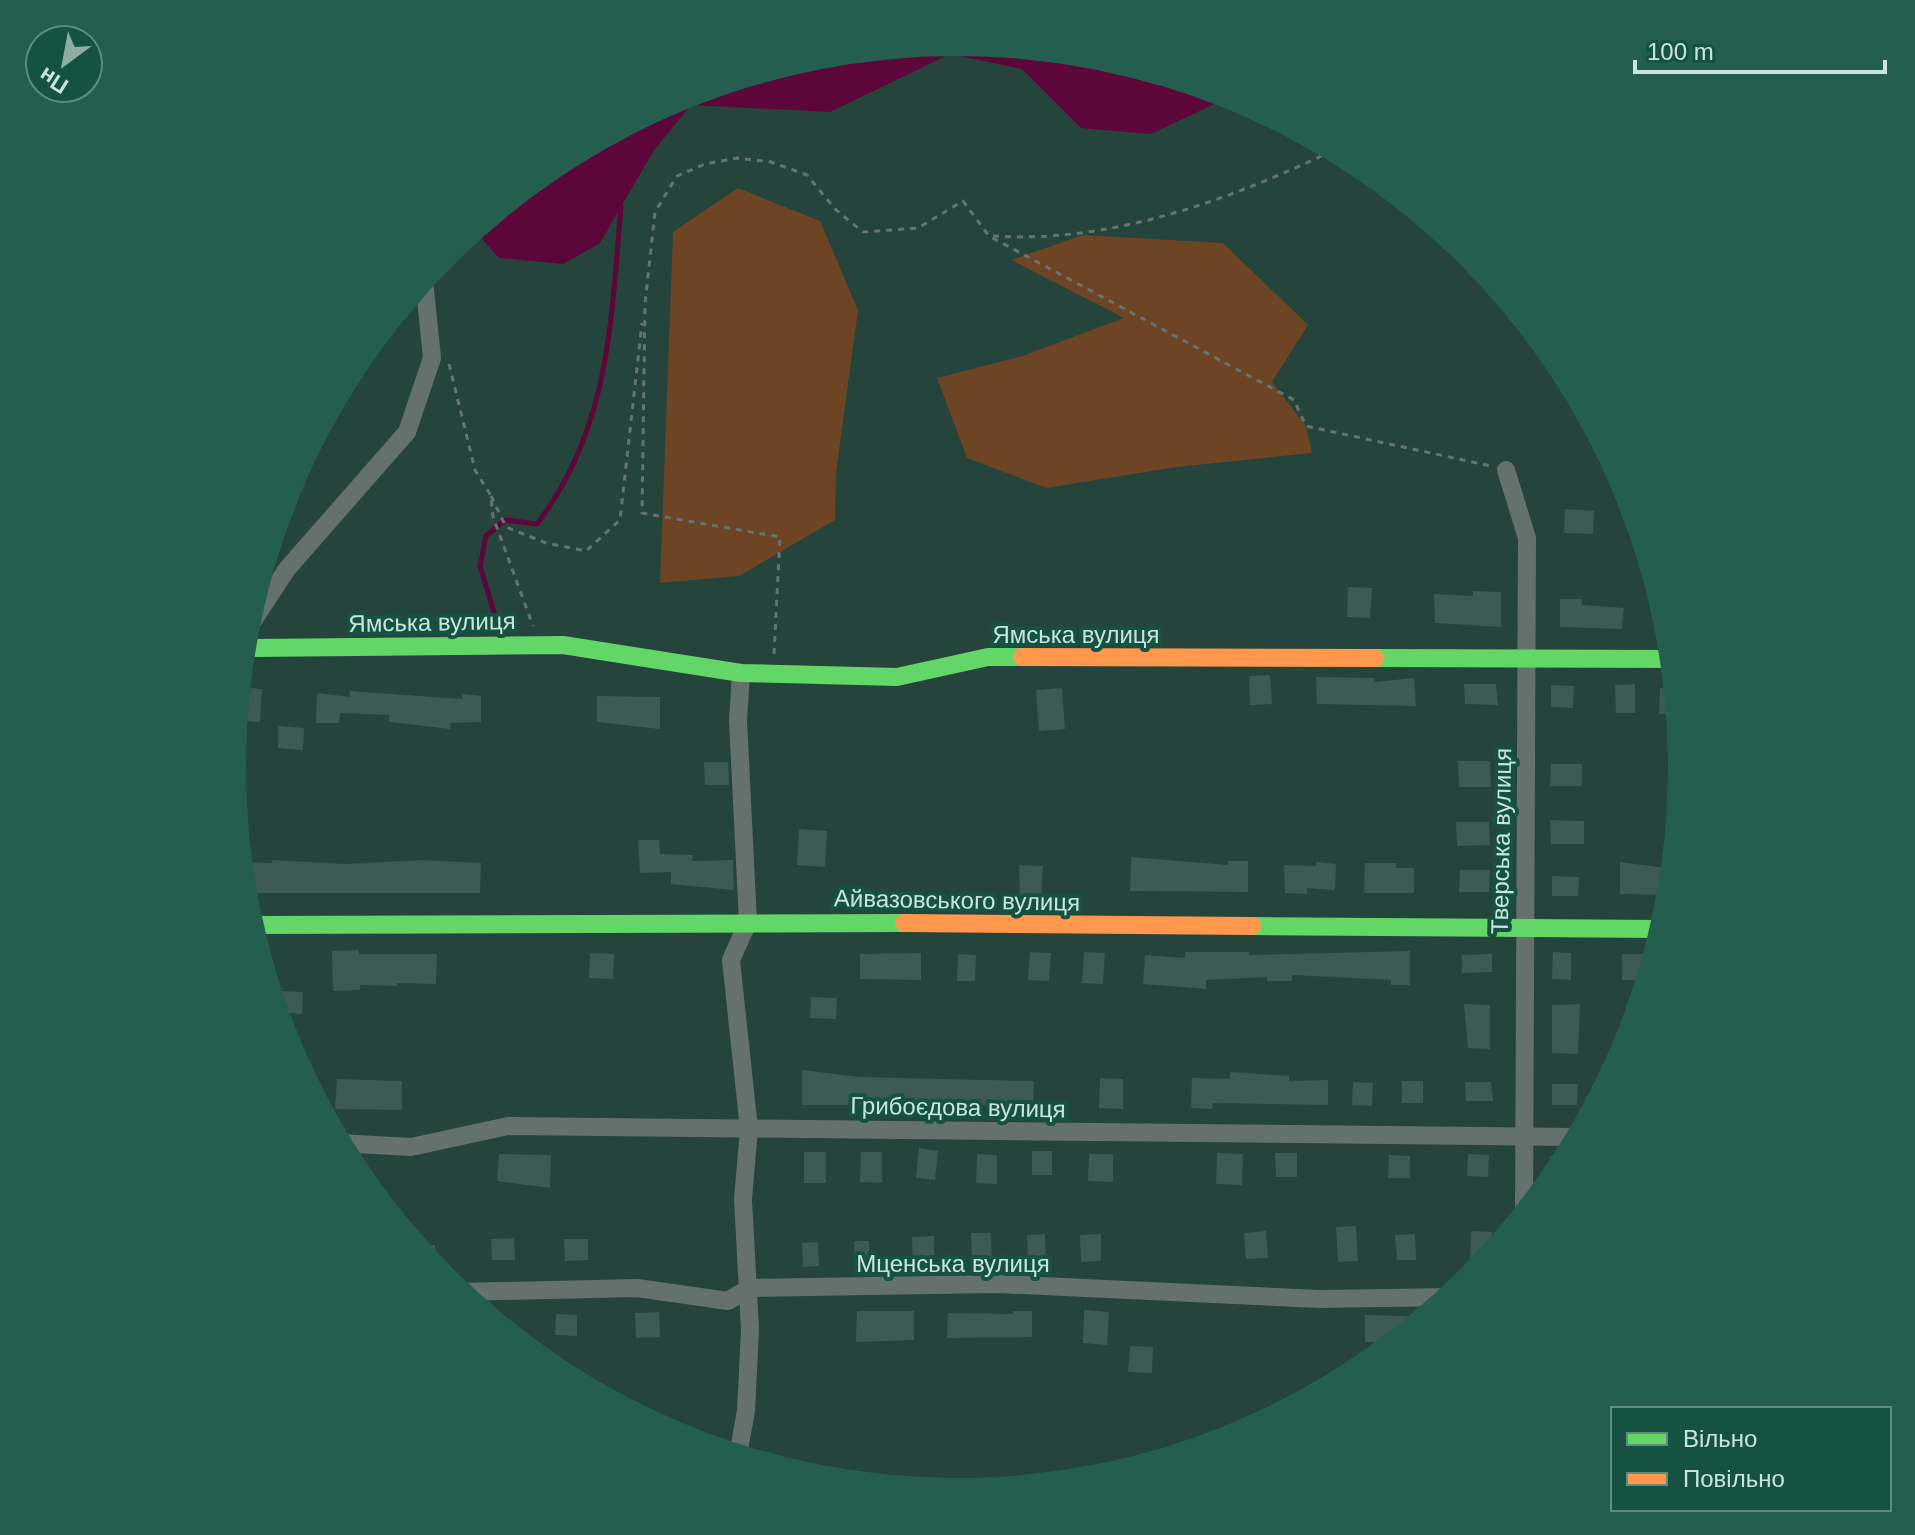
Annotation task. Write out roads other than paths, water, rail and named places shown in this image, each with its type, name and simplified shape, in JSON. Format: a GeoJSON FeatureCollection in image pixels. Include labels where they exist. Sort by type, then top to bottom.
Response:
{"type":"FeatureCollection","features":[{"type":"Feature","properties":{"kind":"street"},"geometry":{"type":"LineString","coordinates":[[266,601],[287,569],[407,432],[432,358],[426,295]]}},
{"type":"Feature","properties":{"kind":"street","name":"Тверська вулиця"},"geometry":{"type":"LineString","coordinates":[[1506,470],[1527,538],[1524,1199]]}},
{"type":"Feature","properties":{"kind":"street","name":"Ямська вулиця"},"geometry":{"type":"LineString","coordinates":[[257,648],[539,645],[741,673],[897,677],[988,657],[1660,659]]}},
{"type":"Feature","properties":{"kind":"street"},"geometry":{"type":"LineString","coordinates":[[740,1444],[746,1411],[749,1288],[743,1199],[749,1129],[731,960],[748,922],[738,721],[741,673]]}},
{"type":"Feature","properties":{"kind":"street","name":"Айвазовського вулиця"},"geometry":{"type":"LineString","coordinates":[[264,925],[748,922],[1650,929]]}},
{"type":"Feature","properties":{"kind":"street","name":"Грибоєдова вулиця"},"geometry":{"type":"LineString","coordinates":[[354,1144],[411,1147],[508,1126],[1565,1137]]}},
{"type":"Feature","properties":{"kind":"street","name":"Мценська вулиця"},"geometry":{"type":"LineString","coordinates":[[477,1292],[637,1288],[728,1301],[749,1288],[998,1284],[1319,1299],[1432,1297]]}},
{"type":"Feature","properties":{"kind":"waterway"},"geometry":{"type":"LineString","coordinates":[[496,619],[480,566],[486,536],[505,520],[537,524],[580,450],[603,372],[621,206]]}}]}
